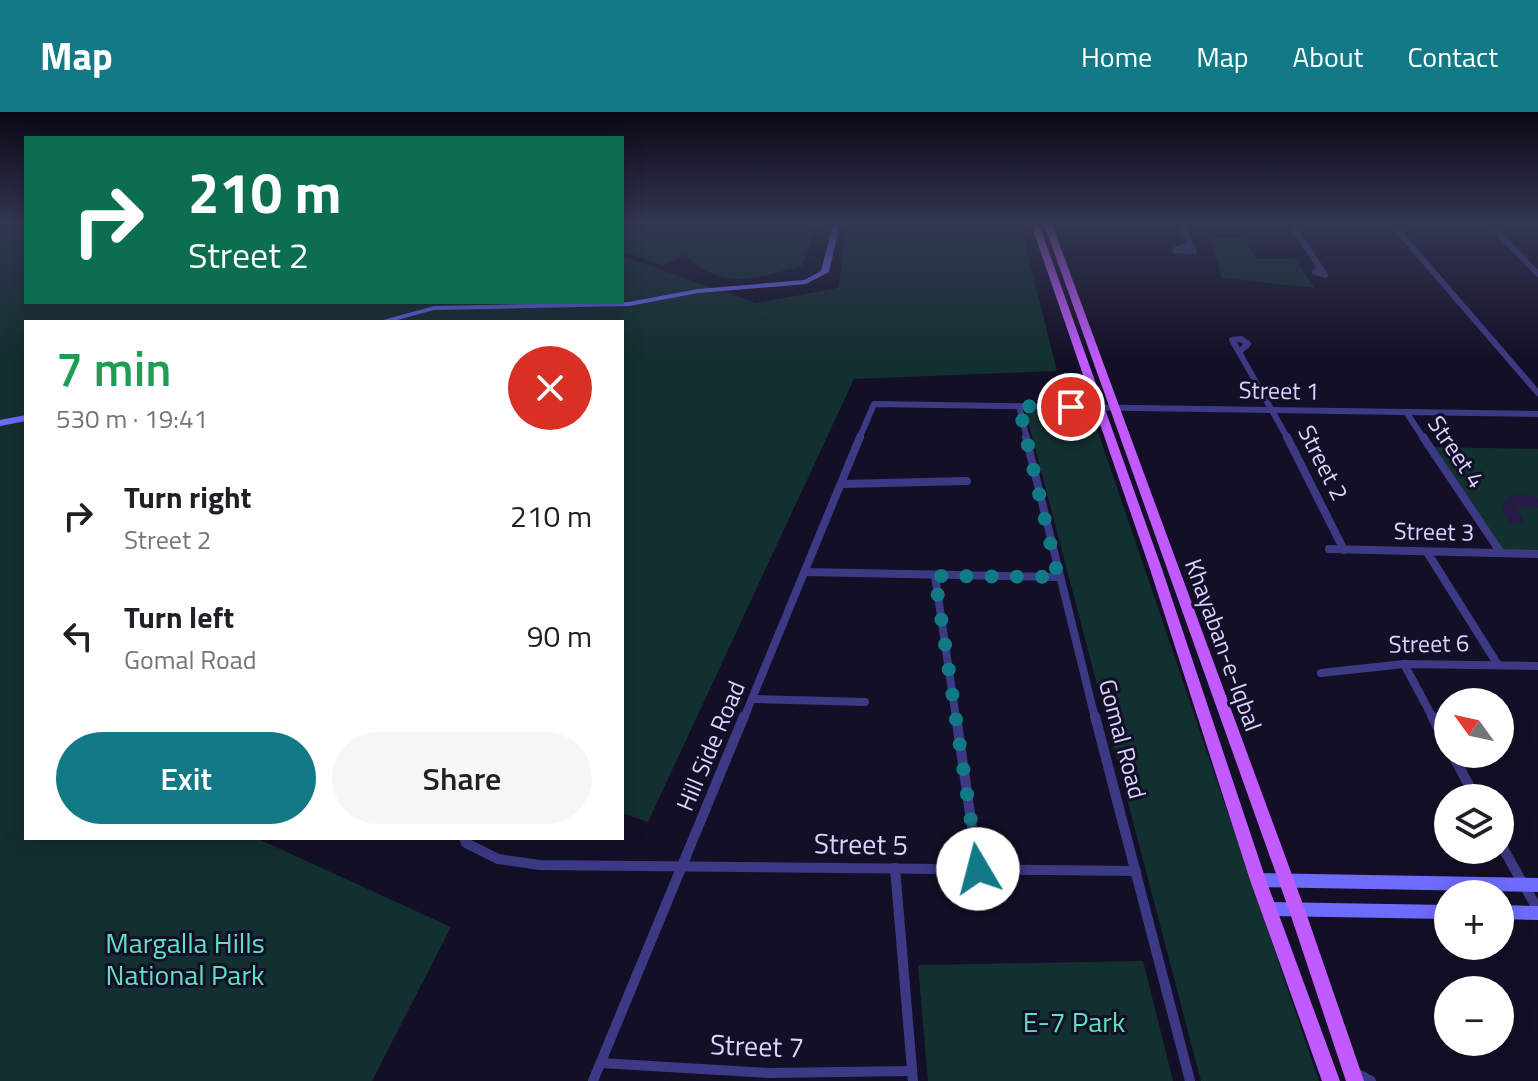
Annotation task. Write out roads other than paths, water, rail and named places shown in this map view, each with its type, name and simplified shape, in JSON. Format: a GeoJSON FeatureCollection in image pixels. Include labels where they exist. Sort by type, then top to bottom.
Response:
{"type":"FeatureCollection","features":[{"type":"Feature","properties":{"kind":"main road"},"geometry":{"type":"LineString","coordinates":[[388,320],[434,308],[622,305],[698,291],[806,282],[826,269]]}},
{"type":"Feature","properties":{"kind":"main road","name":"Khayaban-e-Iqbal"},"geometry":{"type":"LineString","coordinates":[[1050,269],[1156,569],[1268,909],[1331,1081]]}},
{"type":"Feature","properties":{"kind":"main road","name":"Khayaban-e-Iqbal"},"geometry":{"type":"LineString","coordinates":[[1065,269],[1297,910],[1354,1076]]}},
{"type":"Feature","properties":{"kind":"main road"},"geometry":{"type":"LineString","coordinates":[[0,423],[24,418]]}},
{"type":"Feature","properties":{"kind":"main road"},"geometry":{"type":"LineString","coordinates":[[1258,880],[1538,885]]}},
{"type":"Feature","properties":{"kind":"main road"},"geometry":{"type":"LineString","coordinates":[[1268,909],[1434,912]]}},
{"type":"Feature","properties":{"kind":"main road"},"geometry":{"type":"LineString","coordinates":[[1514,912],[1538,912]]}},
{"type":"Feature","properties":{"kind":"street"},"geometry":{"type":"LineString","coordinates":[[1317,269],[1315,272],[1325,275],[1321,269]]}},
{"type":"Feature","properties":{"kind":"street"},"geometry":{"type":"LineString","coordinates":[[1431,269],[1538,393]]}},
{"type":"Feature","properties":{"kind":"street","name":"Street 2"},"geometry":{"type":"LineString","coordinates":[[1239,352],[1248,344],[1243,339],[1235,338],[1232,340],[1274,411],[1344,550]]}},
{"type":"Feature","properties":{"kind":"street","name":"Street 1"},"geometry":{"type":"LineString","coordinates":[[866,426],[874,404],[1538,414]]}},
{"type":"Feature","properties":{"kind":"street","name":"Gomal Road"},"geometry":{"type":"LineString","coordinates":[[1019,406],[1058,577],[1190,1081]]}},
{"type":"Feature","properties":{"kind":"street","name":"Street 4"},"geometry":{"type":"LineString","coordinates":[[1406,412],[1501,553]]}},
{"type":"Feature","properties":{"kind":"street","name":"Hill Side Road"},"geometry":{"type":"LineString","coordinates":[[593,1081],[866,426]]}},
{"type":"Feature","properties":{"kind":"street"},"geometry":{"type":"LineString","coordinates":[[842,484],[967,481]]}},
{"type":"Feature","properties":{"kind":"street","name":"Street 3"},"geometry":{"type":"LineString","coordinates":[[1329,549],[1538,554]]}},
{"type":"Feature","properties":{"kind":"street"},"geometry":{"type":"LineString","coordinates":[[1427,552],[1498,665]]}},
{"type":"Feature","properties":{"kind":"street"},"geometry":{"type":"LineString","coordinates":[[805,572],[1058,577]]}},
{"type":"Feature","properties":{"kind":"street"},"geometry":{"type":"LineString","coordinates":[[935,576],[978,869]]}},
{"type":"Feature","properties":{"kind":"street"},"geometry":{"type":"LineString","coordinates":[[1404,664],[1434,721]]}},
{"type":"Feature","properties":{"kind":"street","name":"Street 6"},"geometry":{"type":"LineString","coordinates":[[1321,673],[1404,664],[1538,666]]}},
{"type":"Feature","properties":{"kind":"street"},"geometry":{"type":"LineString","coordinates":[[752,699],[865,702]]}},
{"type":"Feature","properties":{"kind":"street","name":"Street 5"},"geometry":{"type":"LineString","coordinates":[[465,840],[498,859],[540,865],[1136,871]]}},
{"type":"Feature","properties":{"kind":"street"},"geometry":{"type":"LineString","coordinates":[[1511,864],[1538,912]]}},
{"type":"Feature","properties":{"kind":"street"},"geometry":{"type":"LineString","coordinates":[[895,868],[913,1076]]}},
{"type":"Feature","properties":{"kind":"street","name":"Street 7"},"geometry":{"type":"LineString","coordinates":[[601,1063],[768,1077],[913,1076]]}},
{"type":"Feature","properties":{"kind":"street"},"geometry":{"type":"LineString","coordinates":[[1354,1076],[1371,1081]]}},
{"type":"Feature","properties":{"kind":"park label","name":"Margalla Hills National Park"},"geometry":{"type":"Point","coordinates":[185,959]}},
{"type":"Feature","properties":{"kind":"park label","name":"E-7 Park"},"geometry":{"type":"Point","coordinates":[1074,1022]}}]}
